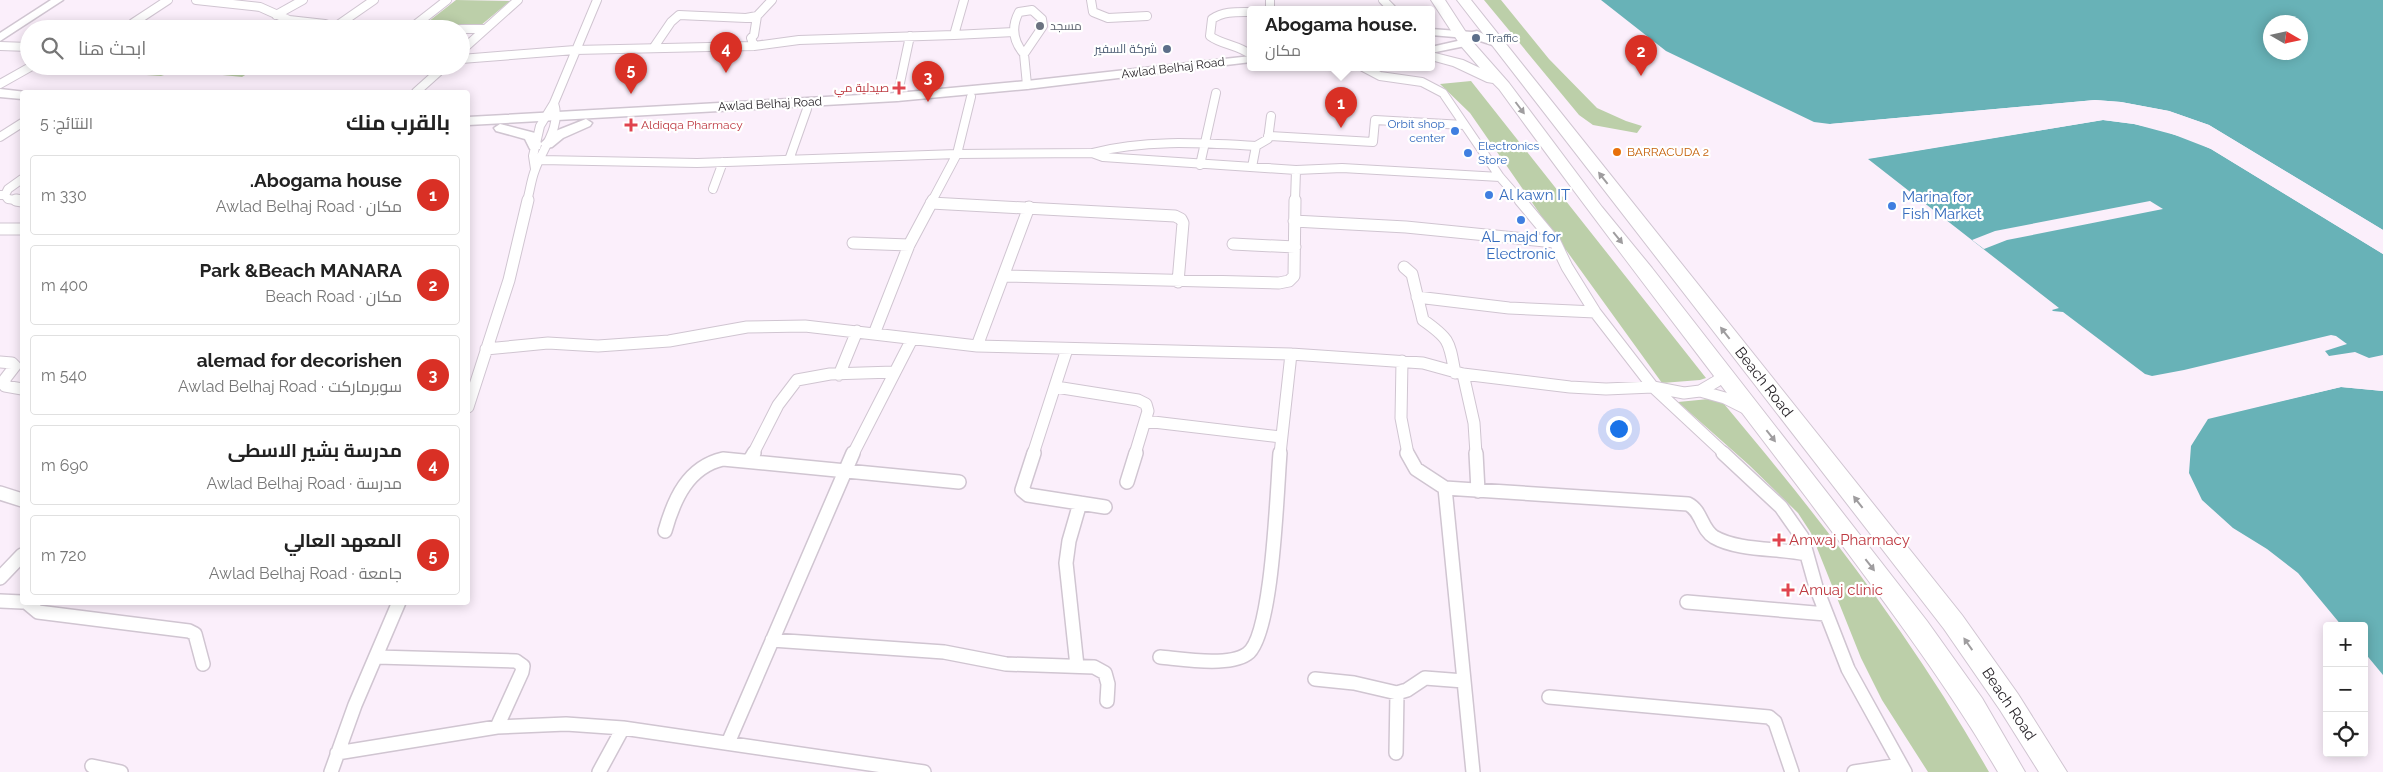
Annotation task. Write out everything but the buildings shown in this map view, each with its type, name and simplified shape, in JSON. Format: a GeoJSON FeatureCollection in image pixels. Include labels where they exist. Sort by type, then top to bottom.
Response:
{"type":"FeatureCollection","features":[{"type":"Feature","properties":{"kind":"highway","name":"Beach Road"},"geometry":{"type":"LineString","coordinates":[[1438,0],[1471,33],[1504,86],[1596,211],[1723,373],[1918,628],[1973,706],[2012,772]]}},
{"type":"Feature","properties":{"kind":"highway","name":"Beach Road"},"geometry":{"type":"LineString","coordinates":[[1464,0],[1471,33]]}},
{"type":"Feature","properties":{"kind":"highway","name":"Beach Road"},"geometry":{"type":"LineString","coordinates":[[1471,33],[1496,43],[1953,622],[2009,702],[2054,772]]}},
{"type":"Feature","properties":{"kind":"highway"},"geometry":{"type":"LineString","coordinates":[[1435,57],[1476,70],[1504,86]]}},
{"type":"Feature","properties":{"kind":"main road"},"geometry":{"type":"LineString","coordinates":[[1435,32],[1471,33]]}},
{"type":"Feature","properties":{"kind":"main road"},"geometry":{"type":"LineString","coordinates":[[1435,48],[1471,33]]}},
{"type":"Feature","properties":{"kind":"main road","name":"Awlad Belhaj Road"},"geometry":{"type":"LineString","coordinates":[[585,119],[897,97],[1027,85],[1247,58]]}},
{"type":"Feature","properties":{"kind":"main road","name":"Awlad Belhaj Road"},"geometry":{"type":"LineString","coordinates":[[470,129],[551,114],[585,119],[807,109],[971,97],[1247,66]]}},
{"type":"Feature","properties":{"kind":"main road"},"geometry":{"type":"LineString","coordinates":[[0,93],[20,95]]}},
{"type":"Feature","properties":{"kind":"main road"},"geometry":{"type":"LineString","coordinates":[[0,102],[20,104]]}},
{"type":"Feature","properties":{"kind":"main road"},"geometry":{"type":"LineString","coordinates":[[504,124],[551,114],[585,119]]}},
{"type":"Feature","properties":{"kind":"main road"},"geometry":{"type":"LineString","coordinates":[[504,124],[530,136],[541,145],[585,119]]}},
{"type":"Feature","properties":{"kind":"main road","name":"Awlad Belhaj Road"},"geometry":{"type":"LineString","coordinates":[[470,122],[504,124]]}},
{"type":"Feature","properties":{"kind":"street"},"geometry":{"type":"LineString","coordinates":[[27,20],[58,0]]}},
{"type":"Feature","properties":{"kind":"street"},"geometry":{"type":"LineString","coordinates":[[138,20],[168,0]]}},
{"type":"Feature","properties":{"kind":"street"},"geometry":{"type":"LineString","coordinates":[[196,0],[260,7],[288,20]]}},
{"type":"Feature","properties":{"kind":"street"},"geometry":{"type":"LineString","coordinates":[[276,15],[303,0]]}},
{"type":"Feature","properties":{"kind":"street"},"geometry":{"type":"LineString","coordinates":[[348,20],[374,0]]}},
{"type":"Feature","properties":{"kind":"street"},"geometry":{"type":"LineString","coordinates":[[421,20],[447,0]]}},
{"type":"Feature","properties":{"kind":"street"},"geometry":{"type":"LineString","coordinates":[[470,43],[518,0]]}},
{"type":"Feature","properties":{"kind":"street"},"geometry":{"type":"LineString","coordinates":[[470,401],[520,241],[541,145],[575,50],[597,0]]}},
{"type":"Feature","properties":{"kind":"street"},"geometry":{"type":"LineString","coordinates":[[754,46],[751,38],[754,35],[757,16],[772,0]]}},
{"type":"Feature","properties":{"kind":"street"},"geometry":{"type":"LineString","coordinates":[[954,34],[964,0]]}},
{"type":"Feature","properties":{"kind":"street"},"geometry":{"type":"LineString","coordinates":[[1028,0],[1028,10]]}},
{"type":"Feature","properties":{"kind":"street"},"geometry":{"type":"LineString","coordinates":[[1091,0],[1093,12],[1101,16],[1147,16]]}},
{"type":"Feature","properties":{"kind":"street"},"geometry":{"type":"LineString","coordinates":[[1024,54],[1043,26],[1042,19],[1032,10],[1019,12],[1015,18],[1014,32],[1017,44],[1024,54],[1027,85]]}},
{"type":"Feature","properties":{"kind":"street"},"geometry":{"type":"LineString","coordinates":[[1247,12],[1228,12],[1215,16],[1212,18],[1210,36],[1228,44],[1243,47],[1247,52]]}},
{"type":"Feature","properties":{"kind":"street"},"geometry":{"type":"LineString","coordinates":[[654,47],[671,22],[679,16],[746,18],[757,16]]}},
{"type":"Feature","properties":{"kind":"street"},"geometry":{"type":"LineString","coordinates":[[0,38],[20,25]]}},
{"type":"Feature","properties":{"kind":"street"},"geometry":{"type":"LineString","coordinates":[[470,29],[485,29]]}},
{"type":"Feature","properties":{"kind":"street"},"geometry":{"type":"LineString","coordinates":[[470,58],[575,50],[754,46],[799,40],[1014,32]]}},
{"type":"Feature","properties":{"kind":"street"},"geometry":{"type":"LineString","coordinates":[[897,97],[910,36]]}},
{"type":"Feature","properties":{"kind":"street"},"geometry":{"type":"LineString","coordinates":[[0,46],[20,47]]}},
{"type":"Feature","properties":{"kind":"street"},"geometry":{"type":"LineString","coordinates":[[1368,71],[1374,76],[1418,80],[1437,88],[1443,93],[1500,177],[1555,242],[1567,267],[1595,312],[1653,387],[1670,405],[1781,507],[1802,537],[1826,614],[1848,669],[1902,768],[1854,772]]}},
{"type":"Feature","properties":{"kind":"street"},"geometry":{"type":"LineString","coordinates":[[0,84],[20,73]]}},
{"type":"Feature","properties":{"kind":"street"},"geometry":{"type":"LineString","coordinates":[[418,90],[435,75]]}},
{"type":"Feature","properties":{"kind":"street"},"geometry":{"type":"LineString","coordinates":[[1200,165],[1203,144],[1216,93]]}},
{"type":"Feature","properties":{"kind":"street"},"geometry":{"type":"LineString","coordinates":[[874,334],[908,245],[957,154],[971,97]]}},
{"type":"Feature","properties":{"kind":"street"},"geometry":{"type":"LineString","coordinates":[[789,160],[807,109]]}},
{"type":"Feature","properties":{"kind":"street"},"geometry":{"type":"LineString","coordinates":[[538,165],[724,162],[957,154],[1092,153],[1120,146],[1203,144],[1256,146],[1268,141],[1271,116]]}},
{"type":"Feature","properties":{"kind":"street"},"geometry":{"type":"LineString","coordinates":[[1268,136],[1373,142],[1374,122],[1379,119],[1464,125]]}},
{"type":"Feature","properties":{"kind":"street"},"geometry":{"type":"LineString","coordinates":[[0,137],[20,124]]}},
{"type":"Feature","properties":{"kind":"street"},"geometry":{"type":"LineString","coordinates":[[1252,167],[1256,146]]}},
{"type":"Feature","properties":{"kind":"street"},"geometry":{"type":"LineString","coordinates":[[1092,153],[1103,157],[1200,165],[1296,170],[1342,168],[1500,177]]}},
{"type":"Feature","properties":{"kind":"street"},"geometry":{"type":"LineString","coordinates":[[714,189],[724,162]]}},
{"type":"Feature","properties":{"kind":"street"},"geometry":{"type":"LineString","coordinates":[[1005,276],[1279,284],[1289,281],[1294,276],[1296,170]]}},
{"type":"Feature","properties":{"kind":"street"},"geometry":{"type":"LineString","coordinates":[[20,180],[2,195],[20,201]]}},
{"type":"Feature","properties":{"kind":"street"},"geometry":{"type":"LineString","coordinates":[[931,203],[1167,215],[1181,219],[1183,229],[1178,282]]}},
{"type":"Feature","properties":{"kind":"street"},"geometry":{"type":"LineString","coordinates":[[977,346],[1030,208]]}},
{"type":"Feature","properties":{"kind":"street"},"geometry":{"type":"LineString","coordinates":[[1294,221],[1406,227],[1555,242]]}},
{"type":"Feature","properties":{"kind":"street"},"geometry":{"type":"LineString","coordinates":[[0,229],[20,229]]}},
{"type":"Feature","properties":{"kind":"street"},"geometry":{"type":"LineString","coordinates":[[853,243],[908,245]]}},
{"type":"Feature","properties":{"kind":"street"},"geometry":{"type":"LineString","coordinates":[[1233,244],[1295,247]]}},
{"type":"Feature","properties":{"kind":"street"},"geometry":{"type":"LineString","coordinates":[[1404,267],[1412,274],[1423,320],[1444,336],[1459,374],[1474,423],[1478,491]]}},
{"type":"Feature","properties":{"kind":"street"},"geometry":{"type":"LineString","coordinates":[[1417,297],[1509,308],[1595,312]]}},
{"type":"Feature","properties":{"kind":"street"},"geometry":{"type":"LineString","coordinates":[[486,349],[548,343],[598,346],[669,341],[747,327],[805,326],[977,346],[1290,354],[1402,361],[1437,366],[1459,374],[1606,389],[1653,387],[1684,393],[1700,391],[1718,381],[1723,373]]}},
{"type":"Feature","properties":{"kind":"street"},"geometry":{"type":"LineString","coordinates":[[839,375],[857,331]]}},
{"type":"Feature","properties":{"kind":"street"},"geometry":{"type":"LineString","coordinates":[[728,743],[844,471],[912,339]]}},
{"type":"Feature","properties":{"kind":"street"},"geometry":{"type":"LineString","coordinates":[[1067,349],[1022,490],[1033,497],[1105,508]]}},
{"type":"Feature","properties":{"kind":"street"},"geometry":{"type":"LineString","coordinates":[[1160,657],[1225,660],[1239,658],[1250,652],[1263,620],[1269,590],[1281,437],[1290,354]]}},
{"type":"Feature","properties":{"kind":"street"},"geometry":{"type":"LineString","coordinates":[[1402,361],[1403,432],[1407,456],[1415,468],[1445,488],[1688,504],[1697,509],[1705,529],[1716,538],[1732,543],[1787,549],[1806,554]]}},
{"type":"Feature","properties":{"kind":"street"},"geometry":{"type":"LineString","coordinates":[[0,362],[12,363],[15,366],[5,379],[5,386],[20,389]]}},
{"type":"Feature","properties":{"kind":"street"},"geometry":{"type":"LineString","coordinates":[[750,460],[790,386],[802,378],[894,372]]}},
{"type":"Feature","properties":{"kind":"street"},"geometry":{"type":"LineString","coordinates":[[1056,387],[1142,402],[1148,408],[1127,482]]}},
{"type":"Feature","properties":{"kind":"street"},"geometry":{"type":"LineString","coordinates":[[1700,391],[1730,400],[1756,417]]}},
{"type":"Feature","properties":{"kind":"street"},"geometry":{"type":"LineString","coordinates":[[1670,405],[1674,398],[1684,393]]}},
{"type":"Feature","properties":{"kind":"street"},"geometry":{"type":"LineString","coordinates":[[1145,421],[1281,437]]}},
{"type":"Feature","properties":{"kind":"street"},"geometry":{"type":"LineString","coordinates":[[665,531],[670,513],[687,482],[696,471],[707,463],[722,459],[750,460],[959,482]]}},
{"type":"Feature","properties":{"kind":"street"},"geometry":{"type":"LineString","coordinates":[[1445,488],[1473,772]]}},
{"type":"Feature","properties":{"kind":"street"},"geometry":{"type":"LineString","coordinates":[[0,494],[20,499]]}},
{"type":"Feature","properties":{"kind":"street"},"geometry":{"type":"LineString","coordinates":[[1078,666],[1077,642],[1070,615],[1066,561],[1080,503]]}},
{"type":"Feature","properties":{"kind":"street"},"geometry":{"type":"LineString","coordinates":[[0,578],[20,557]]}},
{"type":"Feature","properties":{"kind":"street"},"geometry":{"type":"LineString","coordinates":[[0,601],[20,602]]}},
{"type":"Feature","properties":{"kind":"street"},"geometry":{"type":"LineString","coordinates":[[1687,602],[1826,614]]}},
{"type":"Feature","properties":{"kind":"street"},"geometry":{"type":"LineString","coordinates":[[28,605],[38,612],[188,631],[194,634],[203,664]]}},
{"type":"Feature","properties":{"kind":"street"},"geometry":{"type":"LineString","coordinates":[[331,772],[355,705],[398,605]]}},
{"type":"Feature","properties":{"kind":"street"},"geometry":{"type":"LineString","coordinates":[[772,640],[944,652],[1006,664],[1094,667],[1104,673],[1108,684],[1107,701]]}},
{"type":"Feature","properties":{"kind":"street"},"geometry":{"type":"LineString","coordinates":[[377,657],[516,661],[520,663],[523,666],[522,672],[497,727]]}},
{"type":"Feature","properties":{"kind":"street"},"geometry":{"type":"LineString","coordinates":[[1315,678],[1354,683],[1397,693],[1406,690],[1425,678],[1464,681]]}},
{"type":"Feature","properties":{"kind":"street"},"geometry":{"type":"LineString","coordinates":[[1396,753],[1397,693]]}},
{"type":"Feature","properties":{"kind":"street"},"geometry":{"type":"LineString","coordinates":[[1549,697],[1769,717],[1775,722],[1792,772]]}},
{"type":"Feature","properties":{"kind":"street"},"geometry":{"type":"LineString","coordinates":[[337,753],[497,727],[566,724],[623,728],[924,772]]}},
{"type":"Feature","properties":{"kind":"street"},"geometry":{"type":"LineString","coordinates":[[599,772],[623,728]]}},
{"type":"Feature","properties":{"kind":"street"},"geometry":{"type":"LineString","coordinates":[[92,766],[121,772]]}},
{"type":"Feature","properties":{"kind":"green space"},"geometry":{"type":"Polygon","coordinates":[[[456,0],[510,1],[480,26],[470,26],[470,20],[430,20],[456,0]]]}},
{"type":"Feature","properties":{"kind":"green space"},"geometry":{"type":"Polygon","coordinates":[[[1484,0],[1501,0],[1549,59],[1597,108],[1642,126],[1637,133],[1593,125],[1579,115],[1484,0]]]}},
{"type":"Feature","properties":{"kind":"green space"},"geometry":{"type":"Polygon","coordinates":[[[222,75],[245,75],[242,77],[222,75]]]}},
{"type":"Feature","properties":{"kind":"green space"},"geometry":{"type":"Polygon","coordinates":[[[1471,81],[1706,378],[1662,383],[1566,250],[1564,250],[1537,215],[1540,214],[1470,113],[1440,84],[1471,81]]]}},
{"type":"Feature","properties":{"kind":"green space"},"geometry":{"type":"Polygon","coordinates":[[[1719,398],[1829,533],[1863,579],[1928,673],[1989,772],[1928,772],[1882,700],[1861,658],[1811,533],[1798,513],[1749,465],[1678,402],[1719,398]]]}},
{"type":"Feature","properties":{"kind":"water"},"geometry":{"type":"Polygon","coordinates":[[[1601,0],[2383,0],[2383,230],[2209,125],[2169,111],[2121,102],[2095,100],[1830,124],[1814,122],[1666,51],[1601,0]]]}},
{"type":"Feature","properties":{"kind":"water"},"geometry":{"type":"Polygon","coordinates":[[[2103,120],[2162,130],[2211,149],[2383,254],[2383,355],[2369,358],[2355,352],[2329,356],[2325,351],[2347,344],[2336,336],[2331,335],[2184,370],[2152,376],[2145,374],[2063,312],[2053,311],[2059,308],[1868,159],[2103,120]]]}},
{"type":"Feature","properties":{"kind":"water"},"geometry":{"type":"Polygon","coordinates":[[[2341,387],[2383,391],[2383,675],[2368,657],[2368,622],[2339,622],[2298,573],[2267,549],[2233,528],[2202,500],[2189,473],[2191,446],[2208,419],[2341,387]]]}},
{"type":"Feature","properties":{"kind":"pier"},"geometry":{"type":"Polygon","coordinates":[[[2095,100],[2121,102],[2169,111],[2209,125],[2383,230],[2383,232],[2208,127],[2168,113],[2120,104],[2096,103],[1833,126],[1830,124],[2095,100]]]}},
{"type":"Feature","properties":{"kind":"pier"},"geometry":{"type":"Polygon","coordinates":[[[2102,118],[2134,121],[2162,128],[2213,146],[2383,251],[2383,254],[2211,149],[2190,139],[2134,124],[2103,120],[1871,158],[1868,156],[2102,118]]]}},
{"type":"Feature","properties":{"kind":"pier"},"geometry":{"type":"Polygon","coordinates":[[[2150,201],[2163,209],[2007,240],[1984,249],[1972,240],[1995,231],[2150,201]]]}},
{"type":"Feature","properties":{"kind":"pier"},"geometry":{"type":"Polygon","coordinates":[[[2349,384],[2383,389],[2383,391],[2341,387],[2206,417],[2341,385],[2349,384]]]}},
{"type":"Feature","properties":{"kind":"place","name":"مسجد"},"geometry":{"type":"Point","coordinates":[1040,26]}},
{"type":"Feature","properties":{"kind":"place","name":"Traffic"},"geometry":{"type":"Point","coordinates":[1476,38]}},
{"type":"Feature","properties":{"kind":"place","name":"شركة السفير"},"geometry":{"type":"Point","coordinates":[1167,49]}},
{"type":"Feature","properties":{"kind":"place","name":"مدرسة بشير الاسطى"},"geometry":{"type":"Point","coordinates":[726,73]}},
{"type":"Feature","properties":{"kind":"place","name":"Park &Beach MANARA"},"geometry":{"type":"Point","coordinates":[1641,76]}},
{"type":"Feature","properties":{"kind":"place","name":"صيدلية مي"},"geometry":{"type":"Point","coordinates":[899,88]}},
{"type":"Feature","properties":{"kind":"place","name":"المعهد العالي"},"geometry":{"type":"Point","coordinates":[631,94]}},
{"type":"Feature","properties":{"kind":"place","name":"alemad for decorishen"},"geometry":{"type":"Point","coordinates":[928,102]}},
{"type":"Feature","properties":{"kind":"place","name":"Aldiqqa Pharmacy"},"geometry":{"type":"Point","coordinates":[631,125]}},
{"type":"Feature","properties":{"kind":"place","name":"Abogama house."},"geometry":{"type":"Point","coordinates":[1341,128]}},
{"type":"Feature","properties":{"kind":"place","name":"Orbit shop center"},"geometry":{"type":"Point","coordinates":[1455,131]}},
{"type":"Feature","properties":{"kind":"place","name":"BARRACUDA 2"},"geometry":{"type":"Point","coordinates":[1617,152]}},
{"type":"Feature","properties":{"kind":"place","name":"Electronics Store"},"geometry":{"type":"Point","coordinates":[1468,153]}},
{"type":"Feature","properties":{"kind":"place","name":"Al kawn IT"},"geometry":{"type":"Point","coordinates":[1489,195]}},
{"type":"Feature","properties":{"kind":"place","name":"Marina for Fish Market"},"geometry":{"type":"Point","coordinates":[1892,206]}},
{"type":"Feature","properties":{"kind":"place","name":"AL majd for Electronic"},"geometry":{"type":"Point","coordinates":[1521,220]}},
{"type":"Feature","properties":{"kind":"place","name":"Amwaj Pharmacy"},"geometry":{"type":"Point","coordinates":[1779,540]}},
{"type":"Feature","properties":{"kind":"place","name":"Amuaj clinic"},"geometry":{"type":"Point","coordinates":[1788,590]}}]}
